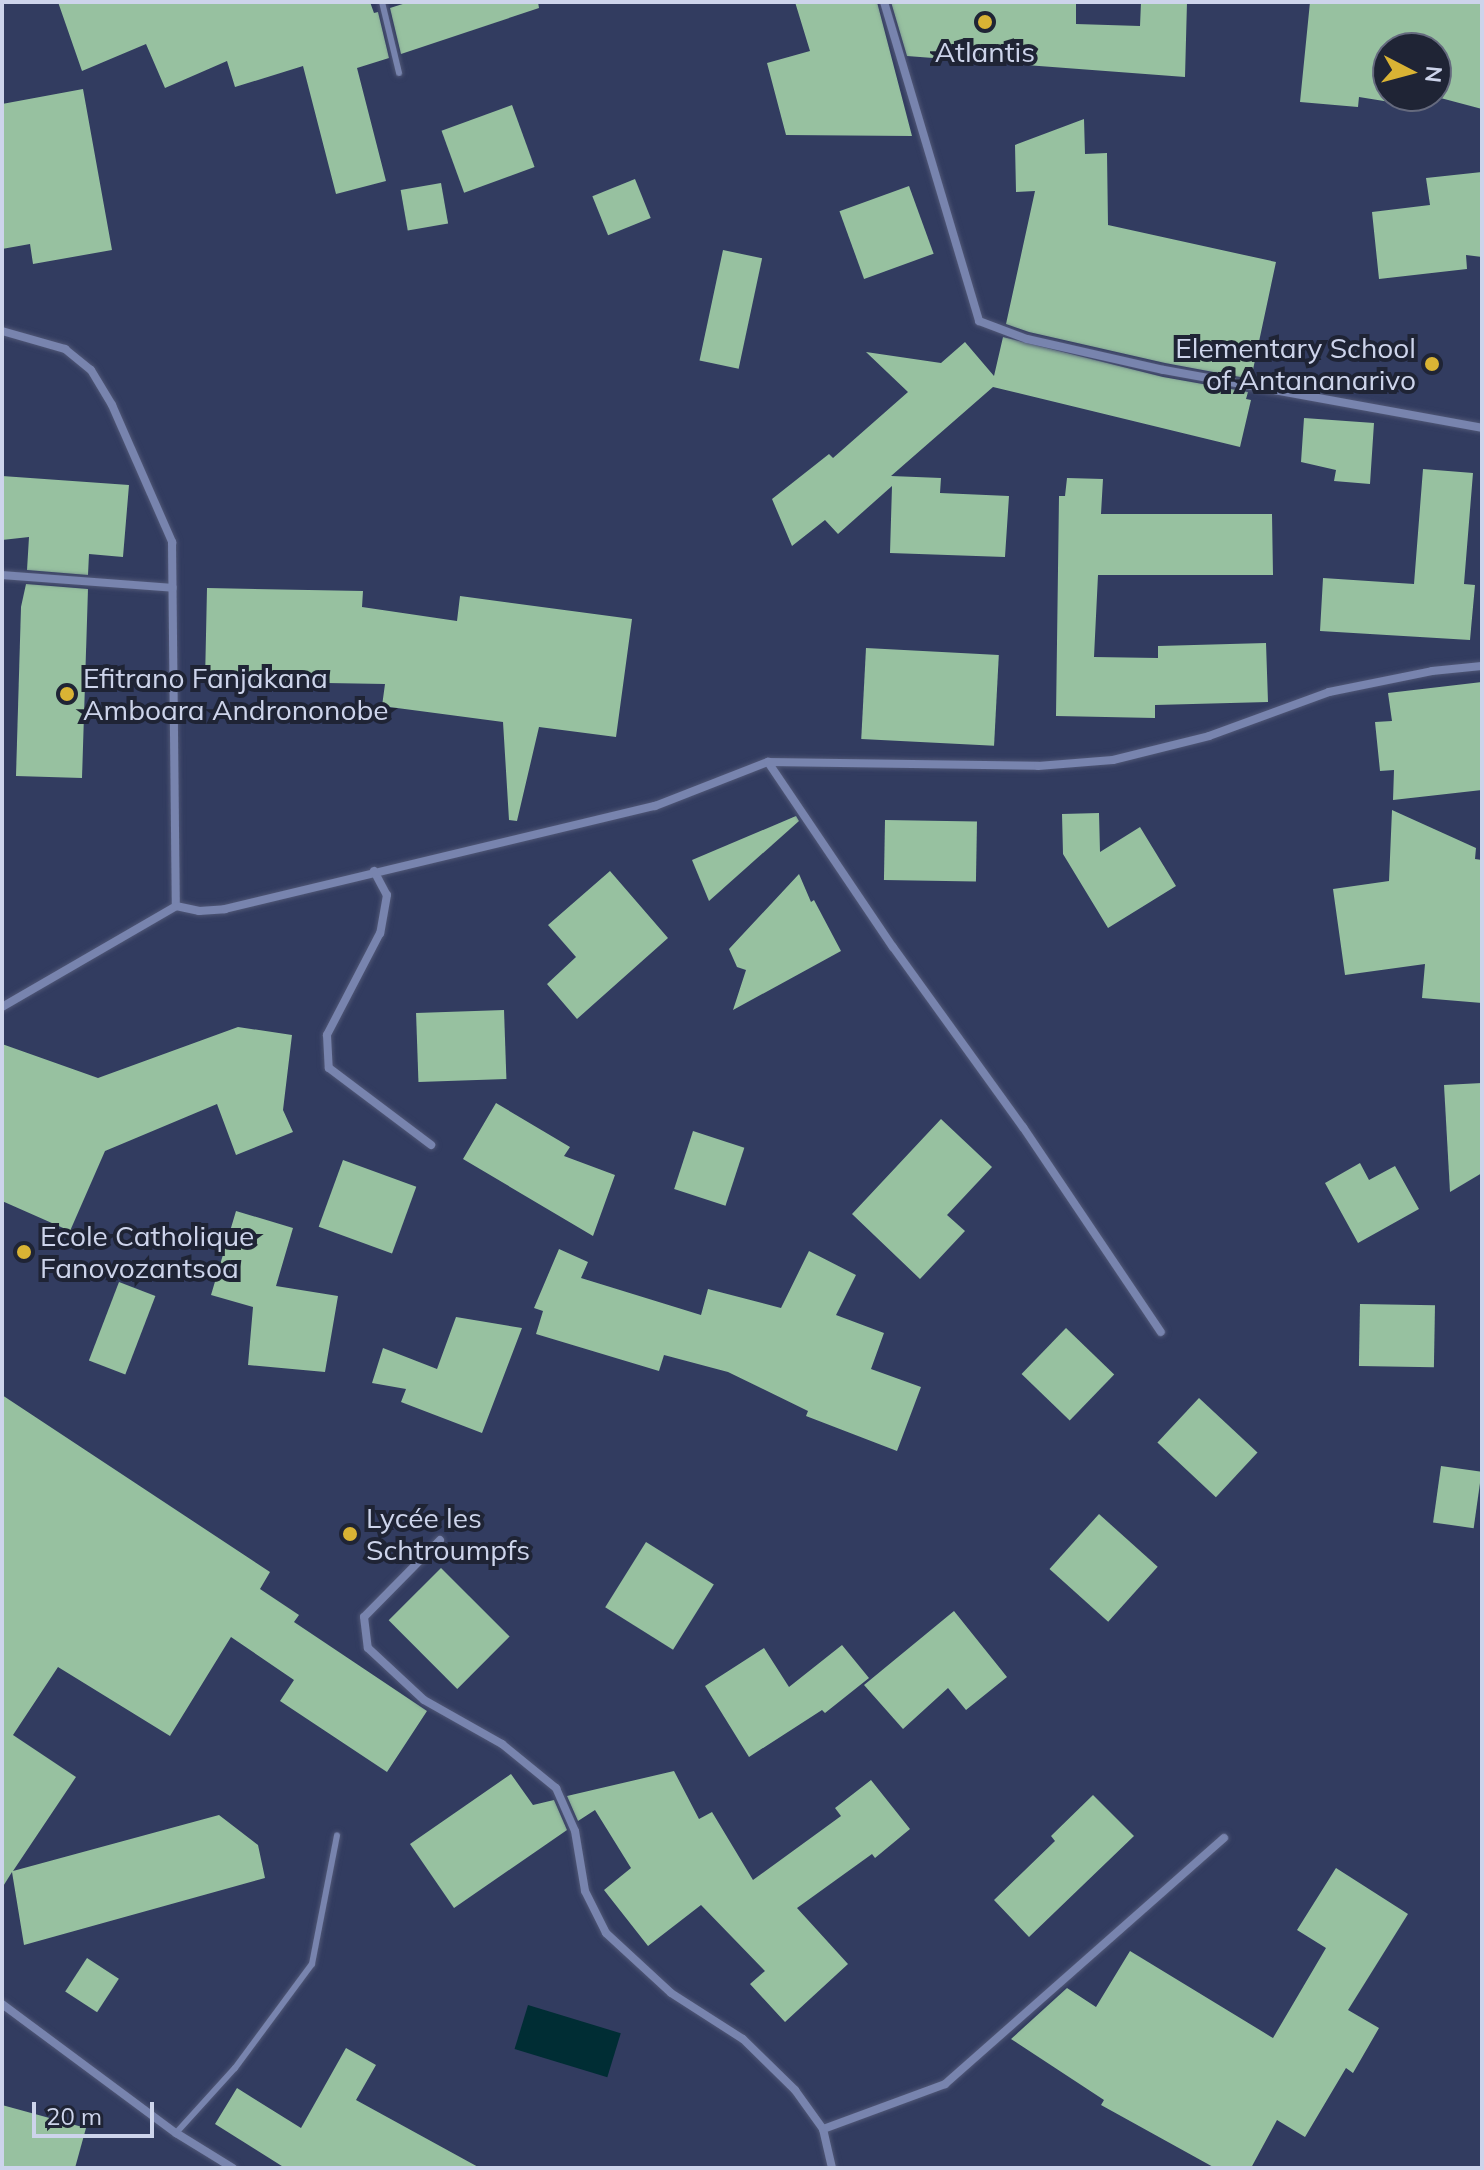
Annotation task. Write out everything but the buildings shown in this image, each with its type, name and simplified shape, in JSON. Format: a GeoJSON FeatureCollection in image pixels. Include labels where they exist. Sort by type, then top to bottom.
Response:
{"type":"FeatureCollection","features":[{"type":"Feature","properties":{"kind":"street"},"geometry":{"type":"LineString","coordinates":[[884,2],[979,321],[1027,339],[1164,370],[1482,428]]}},
{"type":"Feature","properties":{"kind":"street"},"geometry":{"type":"LineString","coordinates":[[2,331],[65,349],[91,370],[112,405],[172,542],[176,906]]}},
{"type":"Feature","properties":{"kind":"street"},"geometry":{"type":"LineString","coordinates":[[2,575],[173,588]]}},
{"type":"Feature","properties":{"kind":"street"},"geometry":{"type":"LineString","coordinates":[[2,1007],[176,906],[199,911],[225,909],[655,806],[768,762],[1038,766],[1113,760],[1209,736],[1329,692],[1432,671],[1482,666]]}},
{"type":"Feature","properties":{"kind":"street"},"geometry":{"type":"LineString","coordinates":[[768,762],[893,947],[1023,1127],[1161,1332]]}},
{"type":"Feature","properties":{"kind":"street"},"geometry":{"type":"LineString","coordinates":[[374,871],[387,895],[380,933],[327,1035],[329,1068],[431,1145]]}},
{"type":"Feature","properties":{"kind":"street"},"geometry":{"type":"LineString","coordinates":[[440,1540],[364,1617],[368,1648],[424,1700],[502,1744],[556,1788],[575,1831],[585,1891],[606,1933],[671,1993],[743,2039],[795,2090],[823,2129],[832,2168]]}},
{"type":"Feature","properties":{"kind":"street"},"geometry":{"type":"LineString","coordinates":[[823,2129],[945,2084],[1224,1838]]}},
{"type":"Feature","properties":{"kind":"street"},"geometry":{"type":"LineString","coordinates":[[2,2004],[176,2133],[233,2168]]}},
{"type":"Feature","properties":{"kind":"lane"},"geometry":{"type":"LineString","coordinates":[[382,2],[399,73]]}},
{"type":"Feature","properties":{"kind":"lane"},"geometry":{"type":"LineString","coordinates":[[176,2133],[235,2068],[312,1964],[337,1835]]}},
{"type":"Feature","properties":{"kind":"shaded area"},"geometry":{"type":"Polygon","coordinates":[[[528,2005],[621,2033],[607,2077],[515,2049],[528,2005]]]}},
{"type":"Feature","properties":{"kind":"place","name":"Atlantis"},"geometry":{"type":"Point","coordinates":[985,22]}},
{"type":"Feature","properties":{"kind":"place","name":"Elementary School of Antananarivo"},"geometry":{"type":"Point","coordinates":[1432,364]}},
{"type":"Feature","properties":{"kind":"place","name":"Efitrano Fanjakana Amboara Andrononobe"},"geometry":{"type":"Point","coordinates":[67,694]}},
{"type":"Feature","properties":{"kind":"place","name":"Ecole Catholique Fanovozantsoa"},"geometry":{"type":"Point","coordinates":[24,1252]}},
{"type":"Feature","properties":{"kind":"place","name":"Lycée les Schtroumpfs"},"geometry":{"type":"Point","coordinates":[350,1534]}}]}
